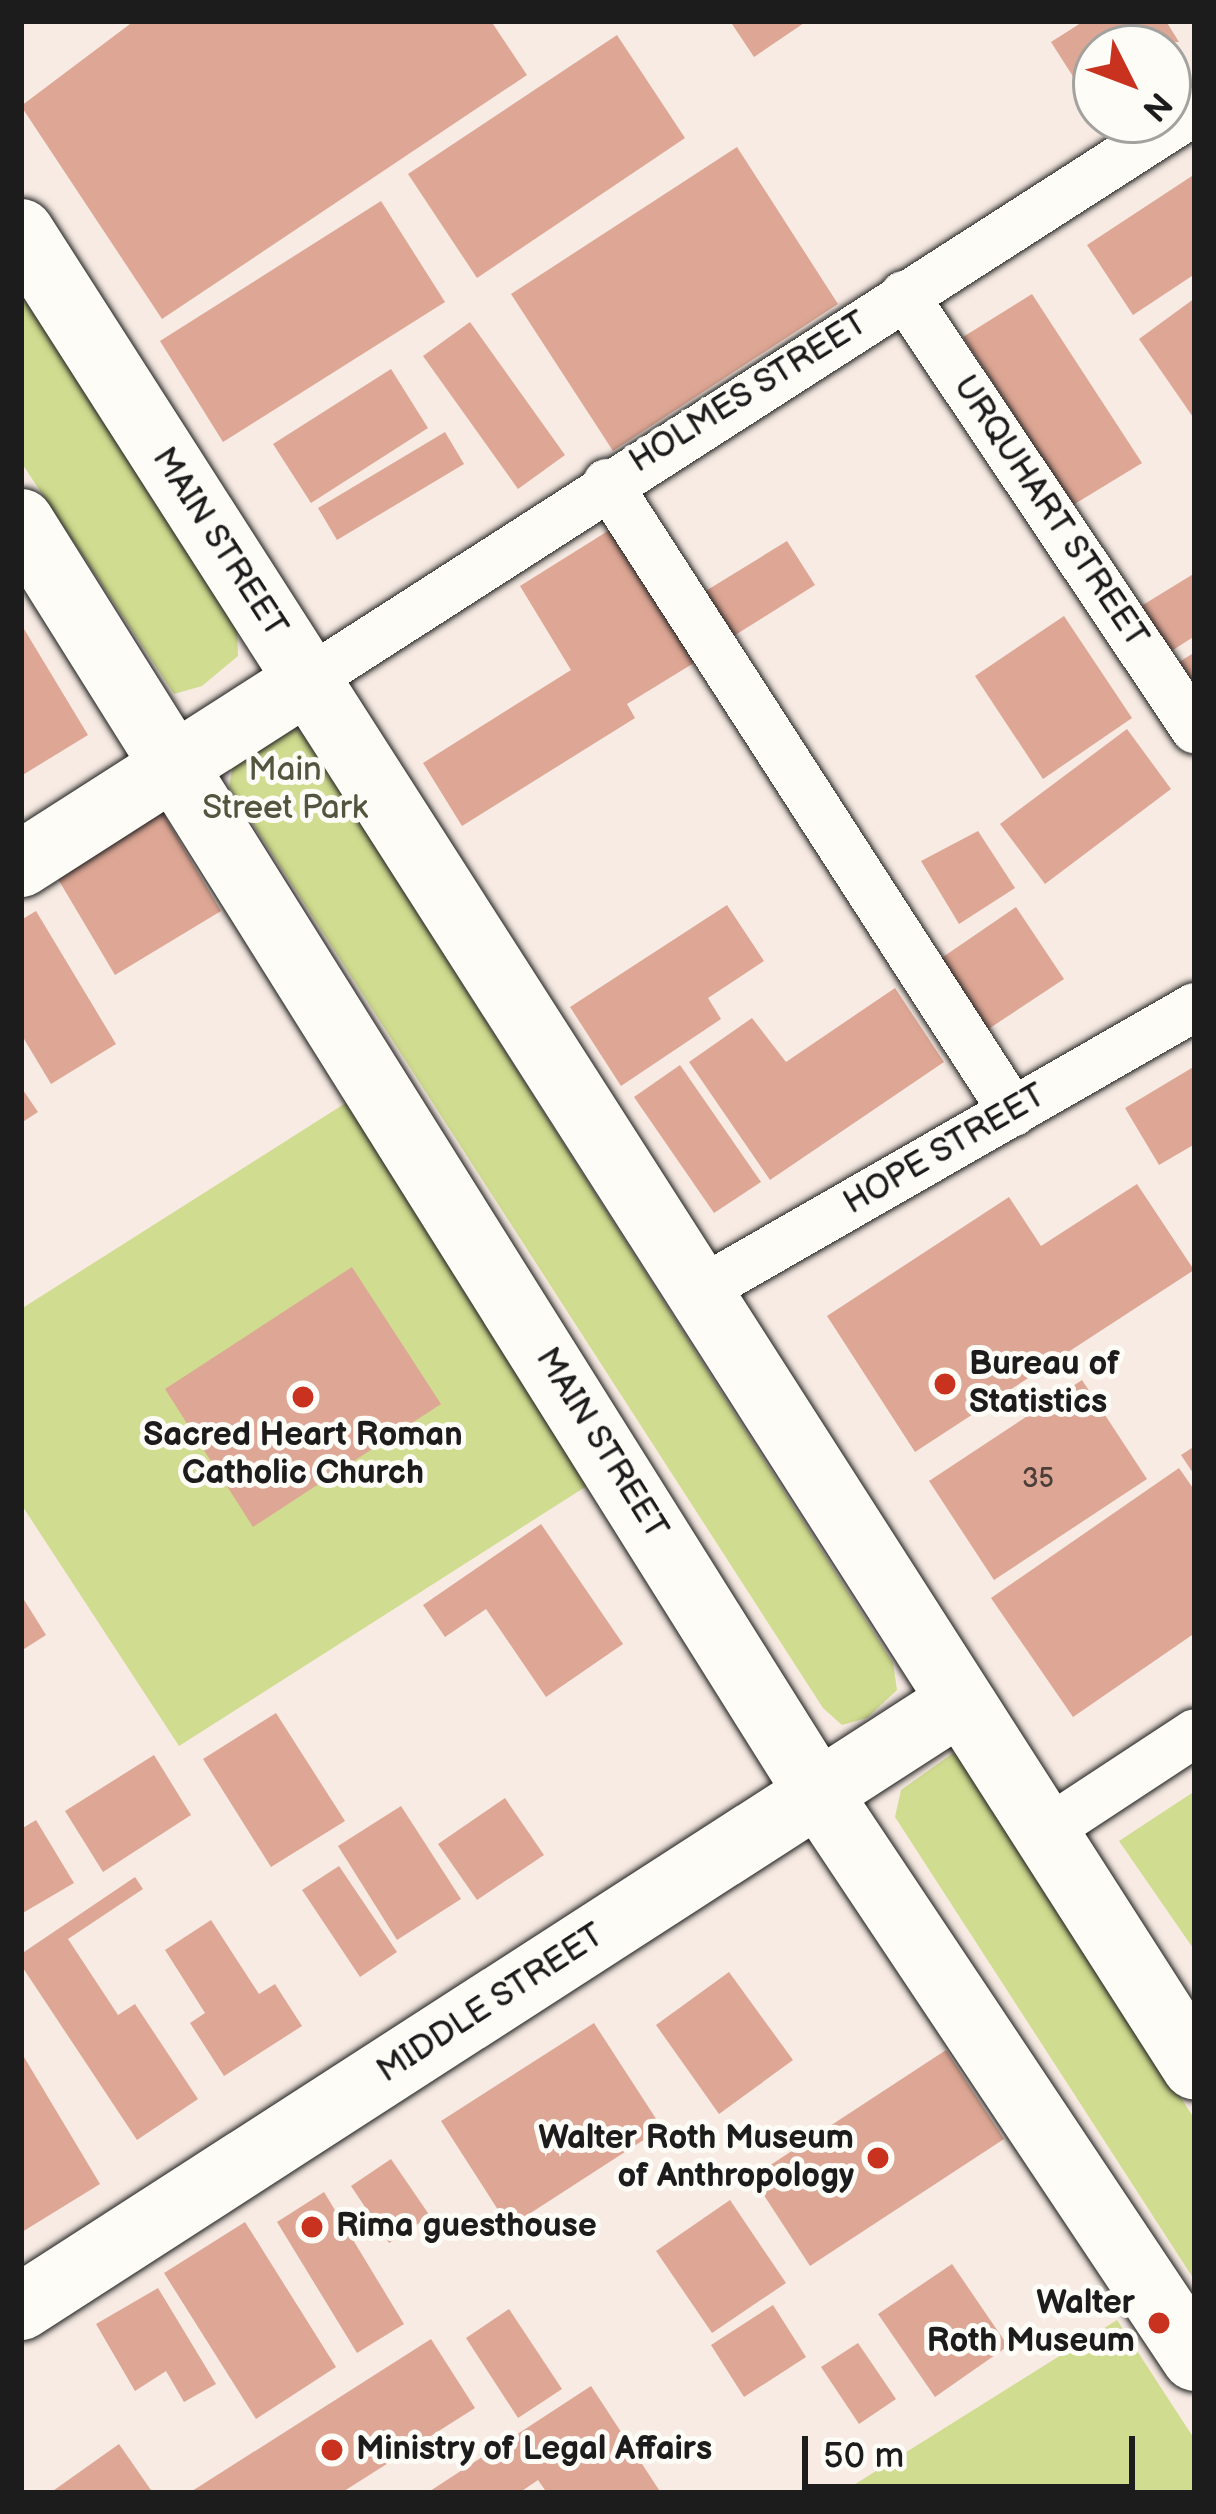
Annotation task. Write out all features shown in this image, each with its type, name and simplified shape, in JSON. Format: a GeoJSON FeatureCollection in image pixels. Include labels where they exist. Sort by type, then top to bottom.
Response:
{"type":"FeatureCollection","features":[{"type":"Feature","properties":{"kind":"main road","name":"MAIN STREET"},"geometry":{"type":"LineString","coordinates":[[21,232],[696,1294],[1195,2066]]}},
{"type":"Feature","properties":{"kind":"main road","name":"MAIN STREET"},"geometry":{"type":"LineString","coordinates":[[21,522],[177,763],[818,1792],[1195,2358]]}},
{"type":"Feature","properties":{"kind":"main road"},"geometry":{"type":"LineString","coordinates":[[21,864],[307,681]]}},
{"type":"Feature","properties":{"kind":"main road","name":"MIDDLE STREET"},"geometry":{"type":"LineString","coordinates":[[21,2307],[961,1701]]}},
{"type":"Feature","properties":{"kind":"street","name":"HOLMES STREET"},"geometry":{"type":"LineString","coordinates":[[307,681],[607,483],[1195,111]]}},
{"type":"Feature","properties":{"kind":"street","name":"URQUHART STREET"},"geometry":{"type":"LineString","coordinates":[[904,295],[1195,728]]}},
{"type":"Feature","properties":{"kind":"street"},"geometry":{"type":"LineString","coordinates":[[607,483],[1013,1112]]}},
{"type":"Feature","properties":{"kind":"street","name":"HOPE STREET"},"geometry":{"type":"LineString","coordinates":[[696,1294],[1195,1007]]}},
{"type":"Feature","properties":{"kind":"street"},"geometry":{"type":"LineString","coordinates":[[1046,1831],[1195,1733]]}},
{"type":"Feature","properties":{"kind":"green space","name":"Main Street Park"},"geometry":{"type":"Polygon","coordinates":[[[21,286],[237,627],[238,656],[202,686],[174,694],[21,462],[21,286]]]}},
{"type":"Feature","properties":{"kind":"green space","name":"Main Street Park"},"geometry":{"type":"Polygon","coordinates":[[[287,723],[305,736],[893,1663],[897,1690],[867,1718],[842,1725],[823,1708],[229,787],[234,760],[287,723]]]}},
{"type":"Feature","properties":{"kind":"green space"},"geometry":{"type":"Polygon","coordinates":[[[352,1099],[593,1482],[179,1746],[21,1504],[21,1309],[352,1099]]]}},
{"type":"Feature","properties":{"kind":"green space"},"geometry":{"type":"Polygon","coordinates":[[[953,1753],[972,1765],[1195,2120],[1195,2281],[895,1817],[901,1790],[953,1753]]]}},
{"type":"Feature","properties":{"kind":"green space"},"geometry":{"type":"Polygon","coordinates":[[[1195,1791],[1195,1951],[1119,1841],[1195,1791]]]}},
{"type":"Feature","properties":{"kind":"green space"},"geometry":{"type":"Polygon","coordinates":[[[1117,2320],[1195,2440],[1195,2493],[841,2493],[1117,2320]]]}},
{"type":"Feature","properties":{"kind":"building"},"geometry":{"type":"Polygon","coordinates":[[[134,21],[491,21],[527,75],[162,319],[21,106],[134,21]]]}},
{"type":"Feature","properties":{"kind":"building"},"geometry":{"type":"Polygon","coordinates":[[[730,21],[807,21],[754,57],[730,21]]]}},
{"type":"Feature","properties":{"kind":"building"},"geometry":{"type":"Polygon","coordinates":[[[1166,21],[1168,24],[1079,24],[1166,21]]]}},
{"type":"Feature","properties":{"kind":"building"},"geometry":{"type":"Polygon","coordinates":[[[1072,29],[1072,75],[1051,42],[1072,29]]]}},
{"type":"Feature","properties":{"kind":"building"},"geometry":{"type":"Polygon","coordinates":[[[617,35],[685,138],[477,278],[408,174],[617,35]]]}},
{"type":"Feature","properties":{"kind":"building"},"geometry":{"type":"Polygon","coordinates":[[[737,147],[838,304],[613,451],[511,294],[737,147]]]}},
{"type":"Feature","properties":{"kind":"building"},"geometry":{"type":"Polygon","coordinates":[[[1195,174],[1195,274],[1133,315],[1087,245],[1195,174]]]}},
{"type":"Feature","properties":{"kind":"building"},"geometry":{"type":"Polygon","coordinates":[[[381,201],[445,302],[223,442],[160,341],[381,201]]]}},
{"type":"Feature","properties":{"kind":"building"},"geometry":{"type":"Polygon","coordinates":[[[1032,294],[1142,463],[1073,505],[963,337],[1032,294]]]}},
{"type":"Feature","properties":{"kind":"building"},"geometry":{"type":"Polygon","coordinates":[[[1195,298],[1195,420],[1139,339],[1195,298]]]}},
{"type":"Feature","properties":{"kind":"building"},"geometry":{"type":"Polygon","coordinates":[[[470,322],[565,455],[518,489],[423,356],[470,322]]]}},
{"type":"Feature","properties":{"kind":"building"},"geometry":{"type":"Polygon","coordinates":[[[391,369],[428,428],[311,503],[273,444],[391,369]]]}},
{"type":"Feature","properties":{"kind":"building"},"geometry":{"type":"Polygon","coordinates":[[[445,432],[464,464],[337,540],[318,508],[445,432]]]}},
{"type":"Feature","properties":{"kind":"building"},"geometry":{"type":"Polygon","coordinates":[[[619,524],[702,658],[627,704],[635,718],[462,826],[423,763],[571,670],[520,586],[619,524]]]}},
{"type":"Feature","properties":{"kind":"building"},"geometry":{"type":"Polygon","coordinates":[[[787,541],[815,585],[732,637],[704,592],[787,541]]]}},
{"type":"Feature","properties":{"kind":"building"},"geometry":{"type":"Polygon","coordinates":[[[1195,573],[1195,636],[1165,655],[1133,611],[1195,573]]]}},
{"type":"Feature","properties":{"kind":"building"},"geometry":{"type":"Polygon","coordinates":[[[1064,616],[1132,718],[1043,779],[975,676],[1064,616]]]}},
{"type":"Feature","properties":{"kind":"building"},"geometry":{"type":"Polygon","coordinates":[[[21,624],[88,735],[21,776],[21,624]]]}},
{"type":"Feature","properties":{"kind":"building"},"geometry":{"type":"Polygon","coordinates":[[[1195,652],[1195,709],[1170,668],[1195,652]]]}},
{"type":"Feature","properties":{"kind":"building"},"geometry":{"type":"Polygon","coordinates":[[[1127,729],[1171,789],[1045,884],[1000,824],[1127,729]]]}},
{"type":"Feature","properties":{"kind":"building"},"geometry":{"type":"Polygon","coordinates":[[[161,810],[221,911],[115,975],[55,874],[161,810]]]}},
{"type":"Feature","properties":{"kind":"building"},"geometry":{"type":"Polygon","coordinates":[[[978,831],[1015,888],[959,924],[921,861],[978,831]]]}},
{"type":"Feature","properties":{"kind":"building"},"geometry":{"type":"Polygon","coordinates":[[[727,905],[764,961],[708,998],[721,1019],[621,1086],[570,1007],[727,905]]]}},
{"type":"Feature","properties":{"kind":"building"},"geometry":{"type":"Polygon","coordinates":[[[1016,907],[1064,979],[987,1030],[940,959],[1016,907]]]}},
{"type":"Feature","properties":{"kind":"building"},"geometry":{"type":"Polygon","coordinates":[[[36,911],[116,1044],[51,1084],[21,1034],[21,920],[36,911]]]}},
{"type":"Feature","properties":{"kind":"building"},"geometry":{"type":"Polygon","coordinates":[[[895,988],[944,1062],[770,1180],[689,1062],[752,1018],[786,1062],[895,988]]]}},
{"type":"Feature","properties":{"kind":"building"},"geometry":{"type":"Polygon","coordinates":[[[680,1065],[761,1182],[714,1213],[634,1097],[680,1065]]]}},
{"type":"Feature","properties":{"kind":"building"},"geometry":{"type":"Polygon","coordinates":[[[1195,1066],[1195,1144],[1159,1165],[1125,1108],[1195,1066]]]}},
{"type":"Feature","properties":{"kind":"building"},"geometry":{"type":"Polygon","coordinates":[[[21,1087],[38,1112],[21,1123],[21,1087]]]}},
{"type":"Feature","properties":{"kind":"building","name":"Bureau of Statistics"},"geometry":{"type":"Polygon","coordinates":[[[1137,1184],[1194,1270],[915,1452],[827,1316],[1009,1197],[1041,1246],[1137,1184]]]}},
{"type":"Feature","properties":{"kind":"building","name":"Sacred Heart Roman Catholic Church"},"geometry":{"type":"Polygon","coordinates":[[[352,1267],[441,1404],[253,1527],[165,1389],[352,1267]]]}},
{"type":"Feature","properties":{"kind":"building"},"geometry":{"type":"Polygon","coordinates":[[[1082,1380],[1147,1479],[994,1580],[929,1481],[1082,1380]]]}},
{"type":"Feature","properties":{"kind":"building"},"geometry":{"type":"Polygon","coordinates":[[[1195,1446],[1195,1476],[1181,1455],[1195,1446]]]}},
{"type":"Feature","properties":{"kind":"building"},"geometry":{"type":"Polygon","coordinates":[[[1179,1468],[1195,1491],[1195,1633],[1073,1717],[991,1598],[1179,1468]]]}},
{"type":"Feature","properties":{"kind":"building"},"geometry":{"type":"Polygon","coordinates":[[[541,1524],[623,1644],[546,1697],[486,1609],[445,1637],[423,1605],[541,1524]]]}},
{"type":"Feature","properties":{"kind":"building"},"geometry":{"type":"Polygon","coordinates":[[[21,1595],[46,1635],[21,1651],[21,1595]]]}},
{"type":"Feature","properties":{"kind":"building"},"geometry":{"type":"Polygon","coordinates":[[[276,1713],[345,1821],[271,1867],[203,1759],[276,1713]]]}},
{"type":"Feature","properties":{"kind":"building"},"geometry":{"type":"Polygon","coordinates":[[[154,1755],[191,1815],[103,1872],[65,1811],[154,1755]]]}},
{"type":"Feature","properties":{"kind":"building"},"geometry":{"type":"Polygon","coordinates":[[[505,1798],[544,1855],[477,1900],[438,1844],[505,1798]]]}},
{"type":"Feature","properties":{"kind":"building"},"geometry":{"type":"Polygon","coordinates":[[[401,1806],[461,1899],[397,1940],[338,1846],[401,1806]]]}},
{"type":"Feature","properties":{"kind":"building"},"geometry":{"type":"Polygon","coordinates":[[[36,1820],[74,1883],[21,1914],[21,1829],[36,1820]]]}},
{"type":"Feature","properties":{"kind":"building"},"geometry":{"type":"Polygon","coordinates":[[[339,1866],[397,1952],[360,1977],[302,1890],[339,1866]]]}},
{"type":"Feature","properties":{"kind":"building"},"geometry":{"type":"Polygon","coordinates":[[[135,1877],[143,1889],[68,1939],[118,2015],[135,2004],[198,2099],[137,2140],[21,1965],[21,1954],[135,1877]]]}},
{"type":"Feature","properties":{"kind":"building"},"geometry":{"type":"Polygon","coordinates":[[[211,1920],[259,1994],[275,1984],[302,2026],[224,2076],[190,2023],[205,2013],[165,1950],[211,1920]]]}},
{"type":"Feature","properties":{"kind":"building"},"geometry":{"type":"Polygon","coordinates":[[[729,1972],[793,2060],[719,2114],[656,2025],[729,1972]]]}},
{"type":"Feature","properties":{"kind":"building"},"geometry":{"type":"Polygon","coordinates":[[[594,2023],[662,2128],[509,2227],[441,2121],[594,2023]]]}},
{"type":"Feature","properties":{"kind":"building","name":"Walter Roth Museum of Anthropology"},"geometry":{"type":"Polygon","coordinates":[[[946,2050],[1004,2139],[810,2266],[752,2177],[946,2050]]]}},
{"type":"Feature","properties":{"kind":"building"},"geometry":{"type":"Polygon","coordinates":[[[21,2052],[100,2184],[22,2232],[21,2229],[21,2052]]]}},
{"type":"Feature","properties":{"kind":"building"},"geometry":{"type":"Polygon","coordinates":[[[391,2159],[430,2216],[389,2243],[351,2186],[391,2159]]]}},
{"type":"Feature","properties":{"kind":"building"},"geometry":{"type":"Polygon","coordinates":[[[324,2192],[404,2324],[357,2353],[277,2222],[324,2192]]]}},
{"type":"Feature","properties":{"kind":"building"},"geometry":{"type":"Polygon","coordinates":[[[730,2200],[786,2283],[712,2333],[656,2251],[730,2200]]]}},
{"type":"Feature","properties":{"kind":"building"},"geometry":{"type":"Polygon","coordinates":[[[245,2222],[336,2367],[256,2419],[164,2273],[245,2222]]]}},
{"type":"Feature","properties":{"kind":"building"},"geometry":{"type":"Polygon","coordinates":[[[952,2264],[1008,2346],[935,2397],[878,2314],[952,2264]]]}},
{"type":"Feature","properties":{"kind":"building"},"geometry":{"type":"Polygon","coordinates":[[[158,2288],[216,2384],[184,2402],[166,2371],[135,2391],[96,2324],[158,2288]]]}},
{"type":"Feature","properties":{"kind":"building"},"geometry":{"type":"Polygon","coordinates":[[[773,2305],[806,2357],[744,2397],[711,2345],[773,2305]]]}},
{"type":"Feature","properties":{"kind":"building"},"geometry":{"type":"Polygon","coordinates":[[[509,2309],[562,2389],[518,2418],[466,2338],[509,2309]]]}},
{"type":"Feature","properties":{"kind":"building","name":"Ministry of Legal Affairs"},"geometry":{"type":"Polygon","coordinates":[[[431,2339],[475,2408],[341,2493],[189,2493],[431,2339]]]}},
{"type":"Feature","properties":{"kind":"building"},"geometry":{"type":"Polygon","coordinates":[[[858,2343],[896,2399],[859,2424],[821,2367],[858,2343]]]}},
{"type":"Feature","properties":{"kind":"building"},"geometry":{"type":"Polygon","coordinates":[[[591,2386],[661,2493],[547,2493],[538,2480],[519,2493],[427,2493],[591,2386]]]}},
{"type":"Feature","properties":{"kind":"building"},"geometry":{"type":"Polygon","coordinates":[[[119,2444],[153,2493],[50,2493],[119,2444]]]}},
{"type":"Feature","properties":{"kind":"place","name":"Bureau of Statistics"},"geometry":{"type":"Point","coordinates":[945,1384]}},
{"type":"Feature","properties":{"kind":"place","name":"Sacred Heart Roman Catholic Church"},"geometry":{"type":"Point","coordinates":[303,1397]}},
{"type":"Feature","properties":{"kind":"place","name":"Walter Roth Museum of Anthropology"},"geometry":{"type":"Point","coordinates":[878,2158]}},
{"type":"Feature","properties":{"kind":"place","name":"Rima guesthouse"},"geometry":{"type":"Point","coordinates":[312,2227]}},
{"type":"Feature","properties":{"kind":"place","name":"Walter Roth Museum"},"geometry":{"type":"Point","coordinates":[1159,2323]}},
{"type":"Feature","properties":{"kind":"place","name":"Ministry of Legal Affairs"},"geometry":{"type":"Point","coordinates":[332,2450]}}]}
